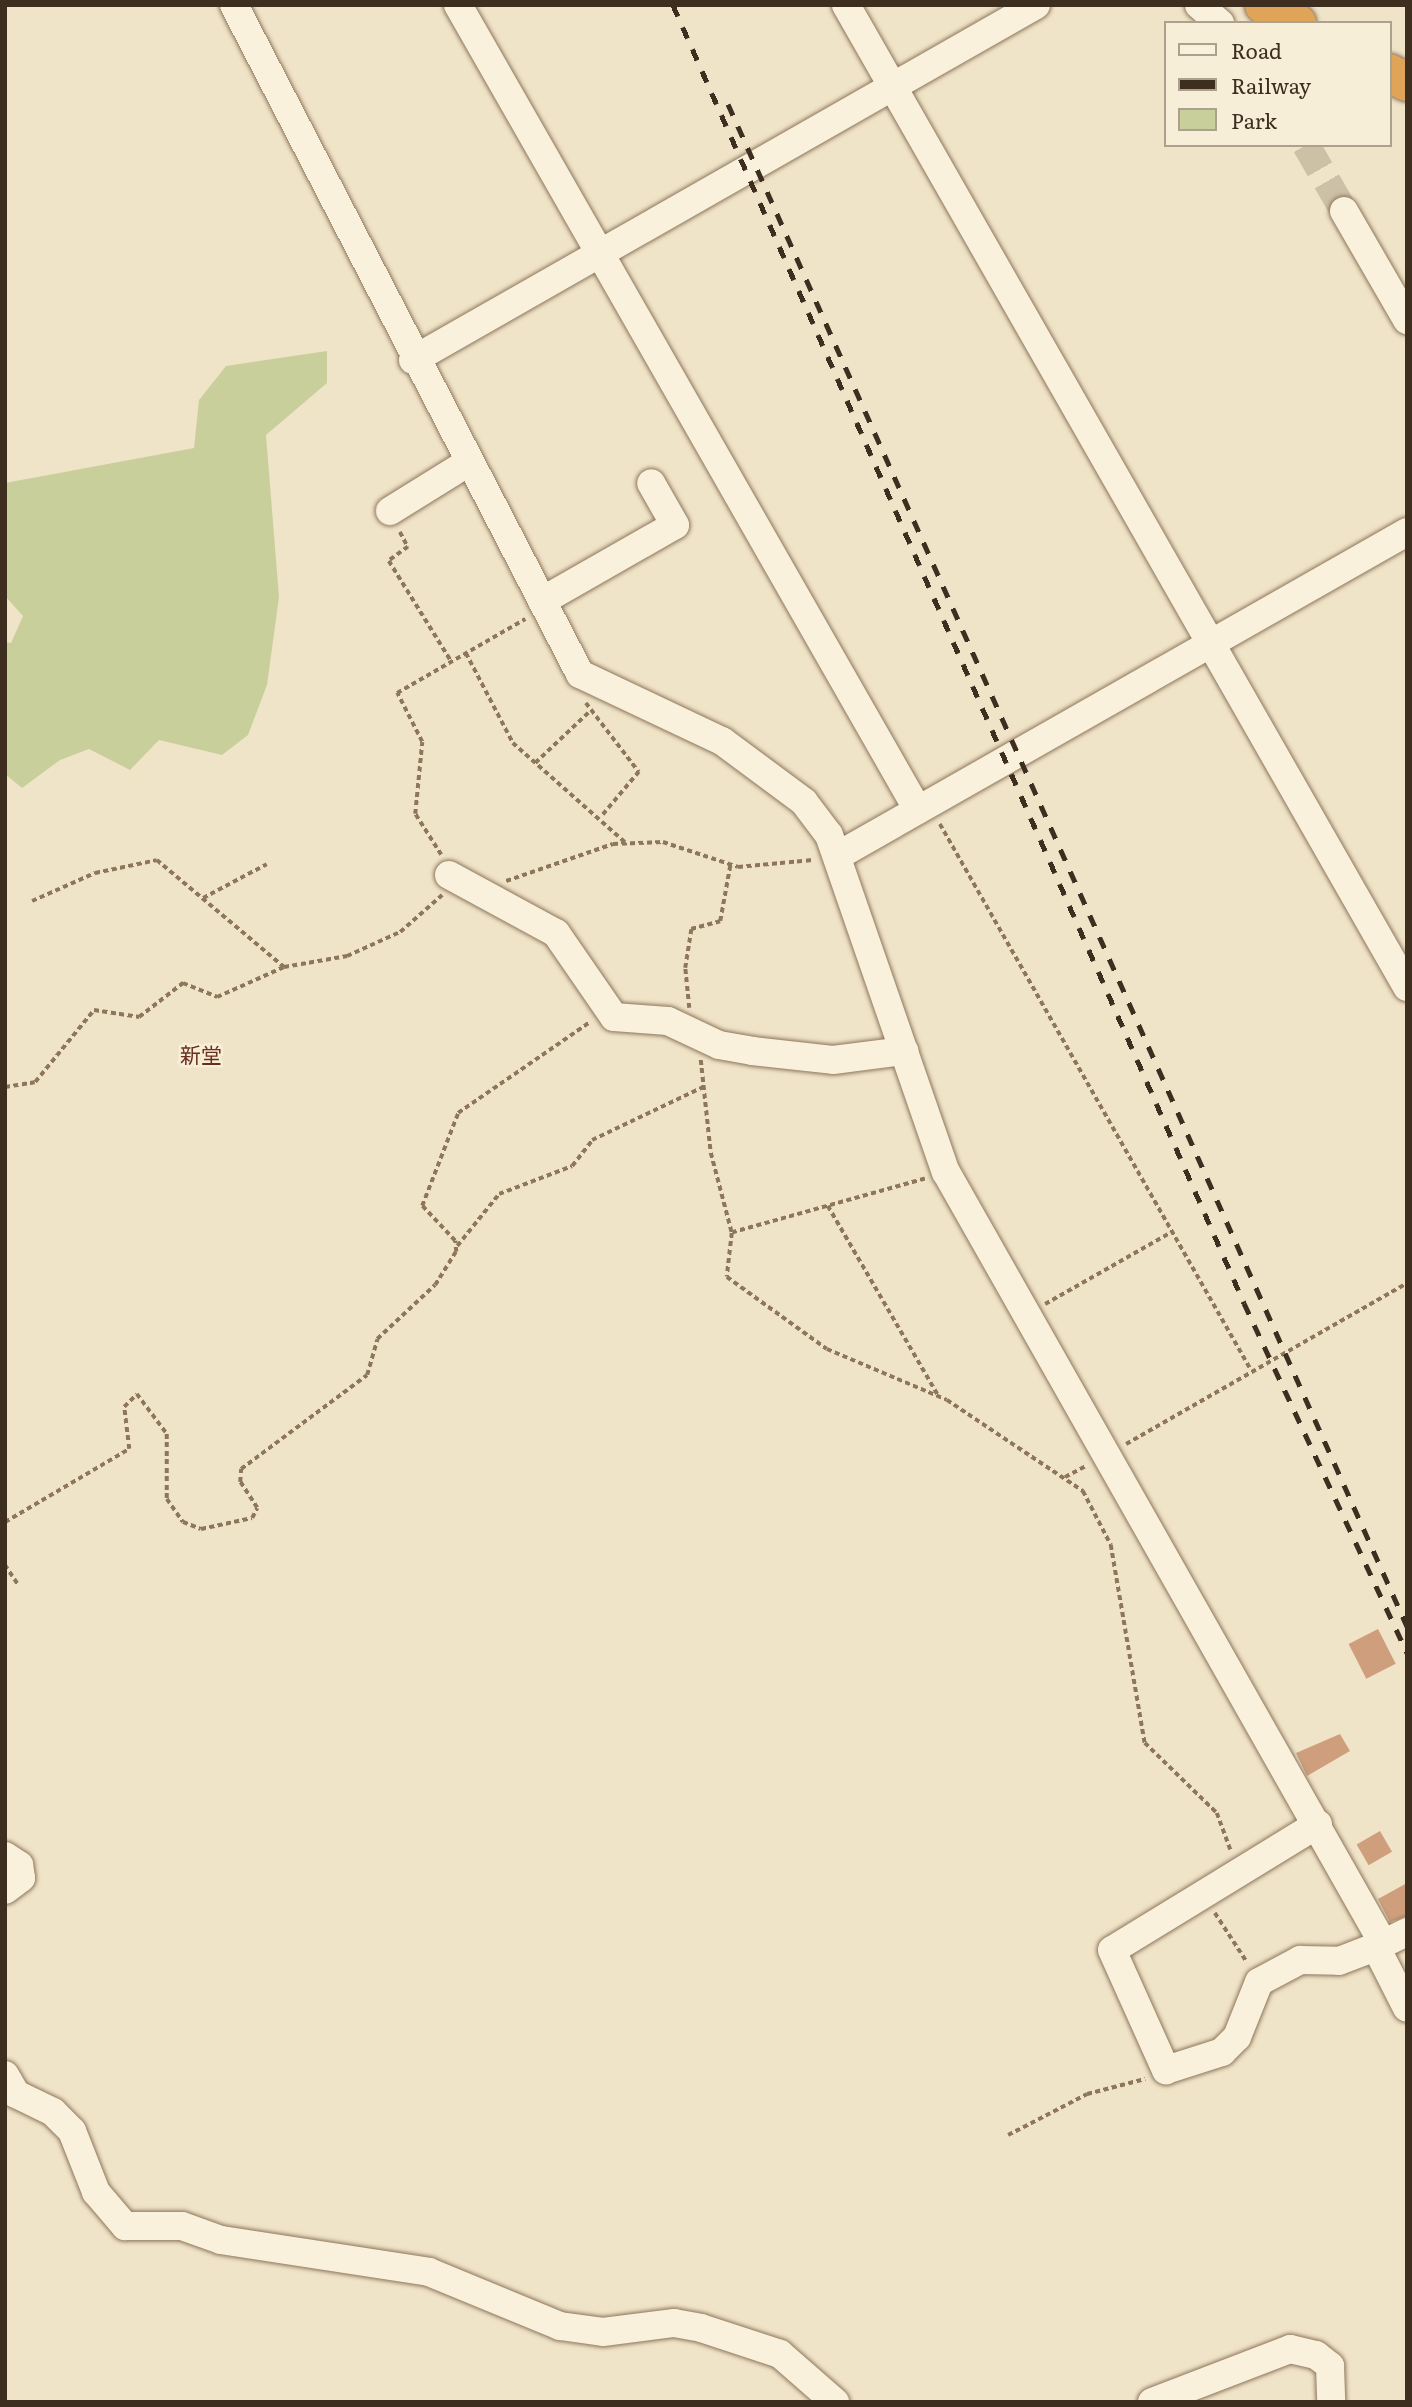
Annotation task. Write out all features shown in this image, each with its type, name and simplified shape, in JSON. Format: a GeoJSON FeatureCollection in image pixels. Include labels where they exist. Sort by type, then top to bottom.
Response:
{"type":"FeatureCollection","features":[{"type":"Feature","properties":{"kind":"highway"},"geometry":{"type":"LineString","coordinates":[[1265,5],[1293,21]]}},
{"type":"Feature","properties":{"kind":"highway"},"geometry":{"type":"LineString","coordinates":[[1391,73],[1407,82]]}},
{"type":"Feature","properties":{"kind":"street"},"geometry":{"type":"LineString","coordinates":[[234,5],[413,360],[584,678],[695,725],[753,761],[810,809],[839,855],[946,1172],[1104,1457],[1389,1941],[1407,2008]]}},
{"type":"Feature","properties":{"kind":"street"},"geometry":{"type":"LineString","coordinates":[[458,5],[598,256],[924,807]]}},
{"type":"Feature","properties":{"kind":"street"},"geometry":{"type":"LineString","coordinates":[[846,5],[1407,987]]}},
{"type":"Feature","properties":{"kind":"street"},"geometry":{"type":"LineString","coordinates":[[413,360],[1036,5]]}},
{"type":"Feature","properties":{"kind":"street"},"geometry":{"type":"LineString","coordinates":[[1199,5],[1218,21]]}},
{"type":"Feature","properties":{"kind":"street"},"geometry":{"type":"LineString","coordinates":[[1344,211],[1407,320]]}},
{"type":"Feature","properties":{"kind":"street"},"geometry":{"type":"LineString","coordinates":[[390,511],[467,463]]}},
{"type":"Feature","properties":{"kind":"street"},"geometry":{"type":"LineString","coordinates":[[543,604],[675,525],[651,482]]}},
{"type":"Feature","properties":{"kind":"street"},"geometry":{"type":"LineString","coordinates":[[839,855],[1407,532]]}},
{"type":"Feature","properties":{"kind":"street"},"geometry":{"type":"LineString","coordinates":[[452,877],[485,891],[565,943],[607,1014],[696,1033],[734,1049],[833,1060],[904,1051]]}},
{"type":"Feature","properties":{"kind":"street"},"geometry":{"type":"LineString","coordinates":[[1318,1824],[1112,1950],[1166,2070],[1222,2052],[1237,2037],[1259,1982],[1300,1960],[1339,1961],[1389,1941]]}},
{"type":"Feature","properties":{"kind":"street"},"geometry":{"type":"LineString","coordinates":[[5,1856],[19,1865],[21,1878],[5,1890]]}},
{"type":"Feature","properties":{"kind":"street"},"geometry":{"type":"LineString","coordinates":[[5,2075],[16,2094],[53,2112],[72,2131],[96,2192],[125,2226],[182,2227],[221,2240],[429,2272],[560,2326],[603,2332],[674,2323],[701,2328],[780,2354],[835,2402]]}},
{"type":"Feature","properties":{"kind":"street"},"geometry":{"type":"LineString","coordinates":[[1152,2402],[1290,2349],[1317,2354],[1330,2366],[1331,2402]]}},
{"type":"Feature","properties":{"kind":"path"},"geometry":{"type":"LineString","coordinates":[[390,511],[408,547],[390,561],[451,661]]}},
{"type":"Feature","properties":{"kind":"path"},"geometry":{"type":"LineString","coordinates":[[5,1087],[35,1082],[94,1010],[139,1017],[183,983],[217,997],[284,967],[333,960],[387,940],[420,917],[452,877],[415,814],[422,742],[397,693],[543,604]]}},
{"type":"Feature","properties":{"kind":"path"},"geometry":{"type":"LineString","coordinates":[[466,653],[513,743],[602,816],[627,844]]}},
{"type":"Feature","properties":{"kind":"path"},"geometry":{"type":"LineString","coordinates":[[584,678],[580,687],[589,712],[639,772],[602,816]]}},
{"type":"Feature","properties":{"kind":"path"},"geometry":{"type":"LineString","coordinates":[[535,763],[589,712]]}},
{"type":"Feature","properties":{"kind":"path"},"geometry":{"type":"LineString","coordinates":[[924,807],[1173,1231],[1251,1370]]}},
{"type":"Feature","properties":{"kind":"path"},"geometry":{"type":"LineString","coordinates":[[485,891],[575,855],[627,844],[663,842],[730,866],[839,855]]}},
{"type":"Feature","properties":{"kind":"path"},"geometry":{"type":"LineString","coordinates":[[32,901],[95,873],[120,872],[151,859],[284,967]]}},
{"type":"Feature","properties":{"kind":"path"},"geometry":{"type":"LineString","coordinates":[[202,898],[267,864]]}},
{"type":"Feature","properties":{"kind":"path"},"geometry":{"type":"LineString","coordinates":[[730,866],[720,921],[691,929],[696,1033],[703,1087],[732,1233],[726,1270],[736,1288],[827,1349],[897,1373],[939,1397],[1076,1484],[1099,1511],[1111,1545],[1145,1743],[1222,1820],[1231,1845],[1214,1887],[1259,1982]]}},
{"type":"Feature","properties":{"kind":"path"},"geometry":{"type":"LineString","coordinates":[[457,1246],[422,1206],[458,1113],[607,1014]]}},
{"type":"Feature","properties":{"kind":"path"},"geometry":{"type":"LineString","coordinates":[[5,1521],[129,1449],[124,1407],[137,1394],[167,1434],[167,1499],[173,1511],[201,1530],[216,1522],[242,1524],[257,1507],[240,1482],[241,1469],[368,1375],[377,1339],[435,1285],[457,1246],[499,1194],[572,1166],[593,1140],[703,1087]]}},
{"type":"Feature","properties":{"kind":"path"},"geometry":{"type":"LineString","coordinates":[[732,1233],[946,1172]]}},
{"type":"Feature","properties":{"kind":"path"},"geometry":{"type":"LineString","coordinates":[[828,1206],[939,1397]]}},
{"type":"Feature","properties":{"kind":"path"},"geometry":{"type":"LineString","coordinates":[[1025,1315],[1173,1231]]}},
{"type":"Feature","properties":{"kind":"path"},"geometry":{"type":"LineString","coordinates":[[1104,1457],[1251,1370],[1407,1283]]}},
{"type":"Feature","properties":{"kind":"path"},"geometry":{"type":"LineString","coordinates":[[5,1565],[19,1586]]}},
{"type":"Feature","properties":{"kind":"path"},"geometry":{"type":"LineString","coordinates":[[1008,2135],[1087,2094],[1166,2070]]}},
{"type":"Feature","properties":{"kind":"green space"},"geometry":{"type":"Polygon","coordinates":[[[327,351],[327,383],[266,435],[279,597],[267,685],[248,735],[222,755],[159,740],[130,770],[89,749],[60,760],[22,788],[5,774],[5,642],[11,643],[23,616],[5,596],[5,483],[194,448],[199,400],[226,366],[327,351]]]}},
{"type":"Feature","properties":{"kind":"building"},"geometry":{"type":"Polygon","coordinates":[[[1378,1629],[1396,1664],[1366,1679],[1349,1644],[1378,1629]]]}},
{"type":"Feature","properties":{"kind":"building"},"geometry":{"type":"Polygon","coordinates":[[[1340,1734],[1350,1751],[1307,1776],[1296,1753],[1340,1734]]]}},
{"type":"Feature","properties":{"kind":"building"},"geometry":{"type":"Polygon","coordinates":[[[1380,1831],[1392,1852],[1369,1865],[1357,1844],[1380,1831]]]}},
{"type":"Feature","properties":{"kind":"building"},"geometry":{"type":"Polygon","coordinates":[[[1407,1883],[1407,1916],[1390,1922],[1378,1899],[1407,1883]]]}},
{"type":"Feature","properties":{"kind":"tunnel"},"geometry":{"type":"LineString","coordinates":[[1307,147],[1344,211]]}},
{"type":"Feature","properties":{"kind":"railway"},"geometry":{"type":"LineString","coordinates":[[673,5],[1244,1303],[1407,1653]]}},
{"type":"Feature","properties":{"kind":"railway"},"geometry":{"type":"LineString","coordinates":[[728,104],[1407,1626]]}},
{"type":"Feature","properties":{"kind":"district","name":"新堂"},"geometry":{"type":"Point","coordinates":[201,1054]}}]}
